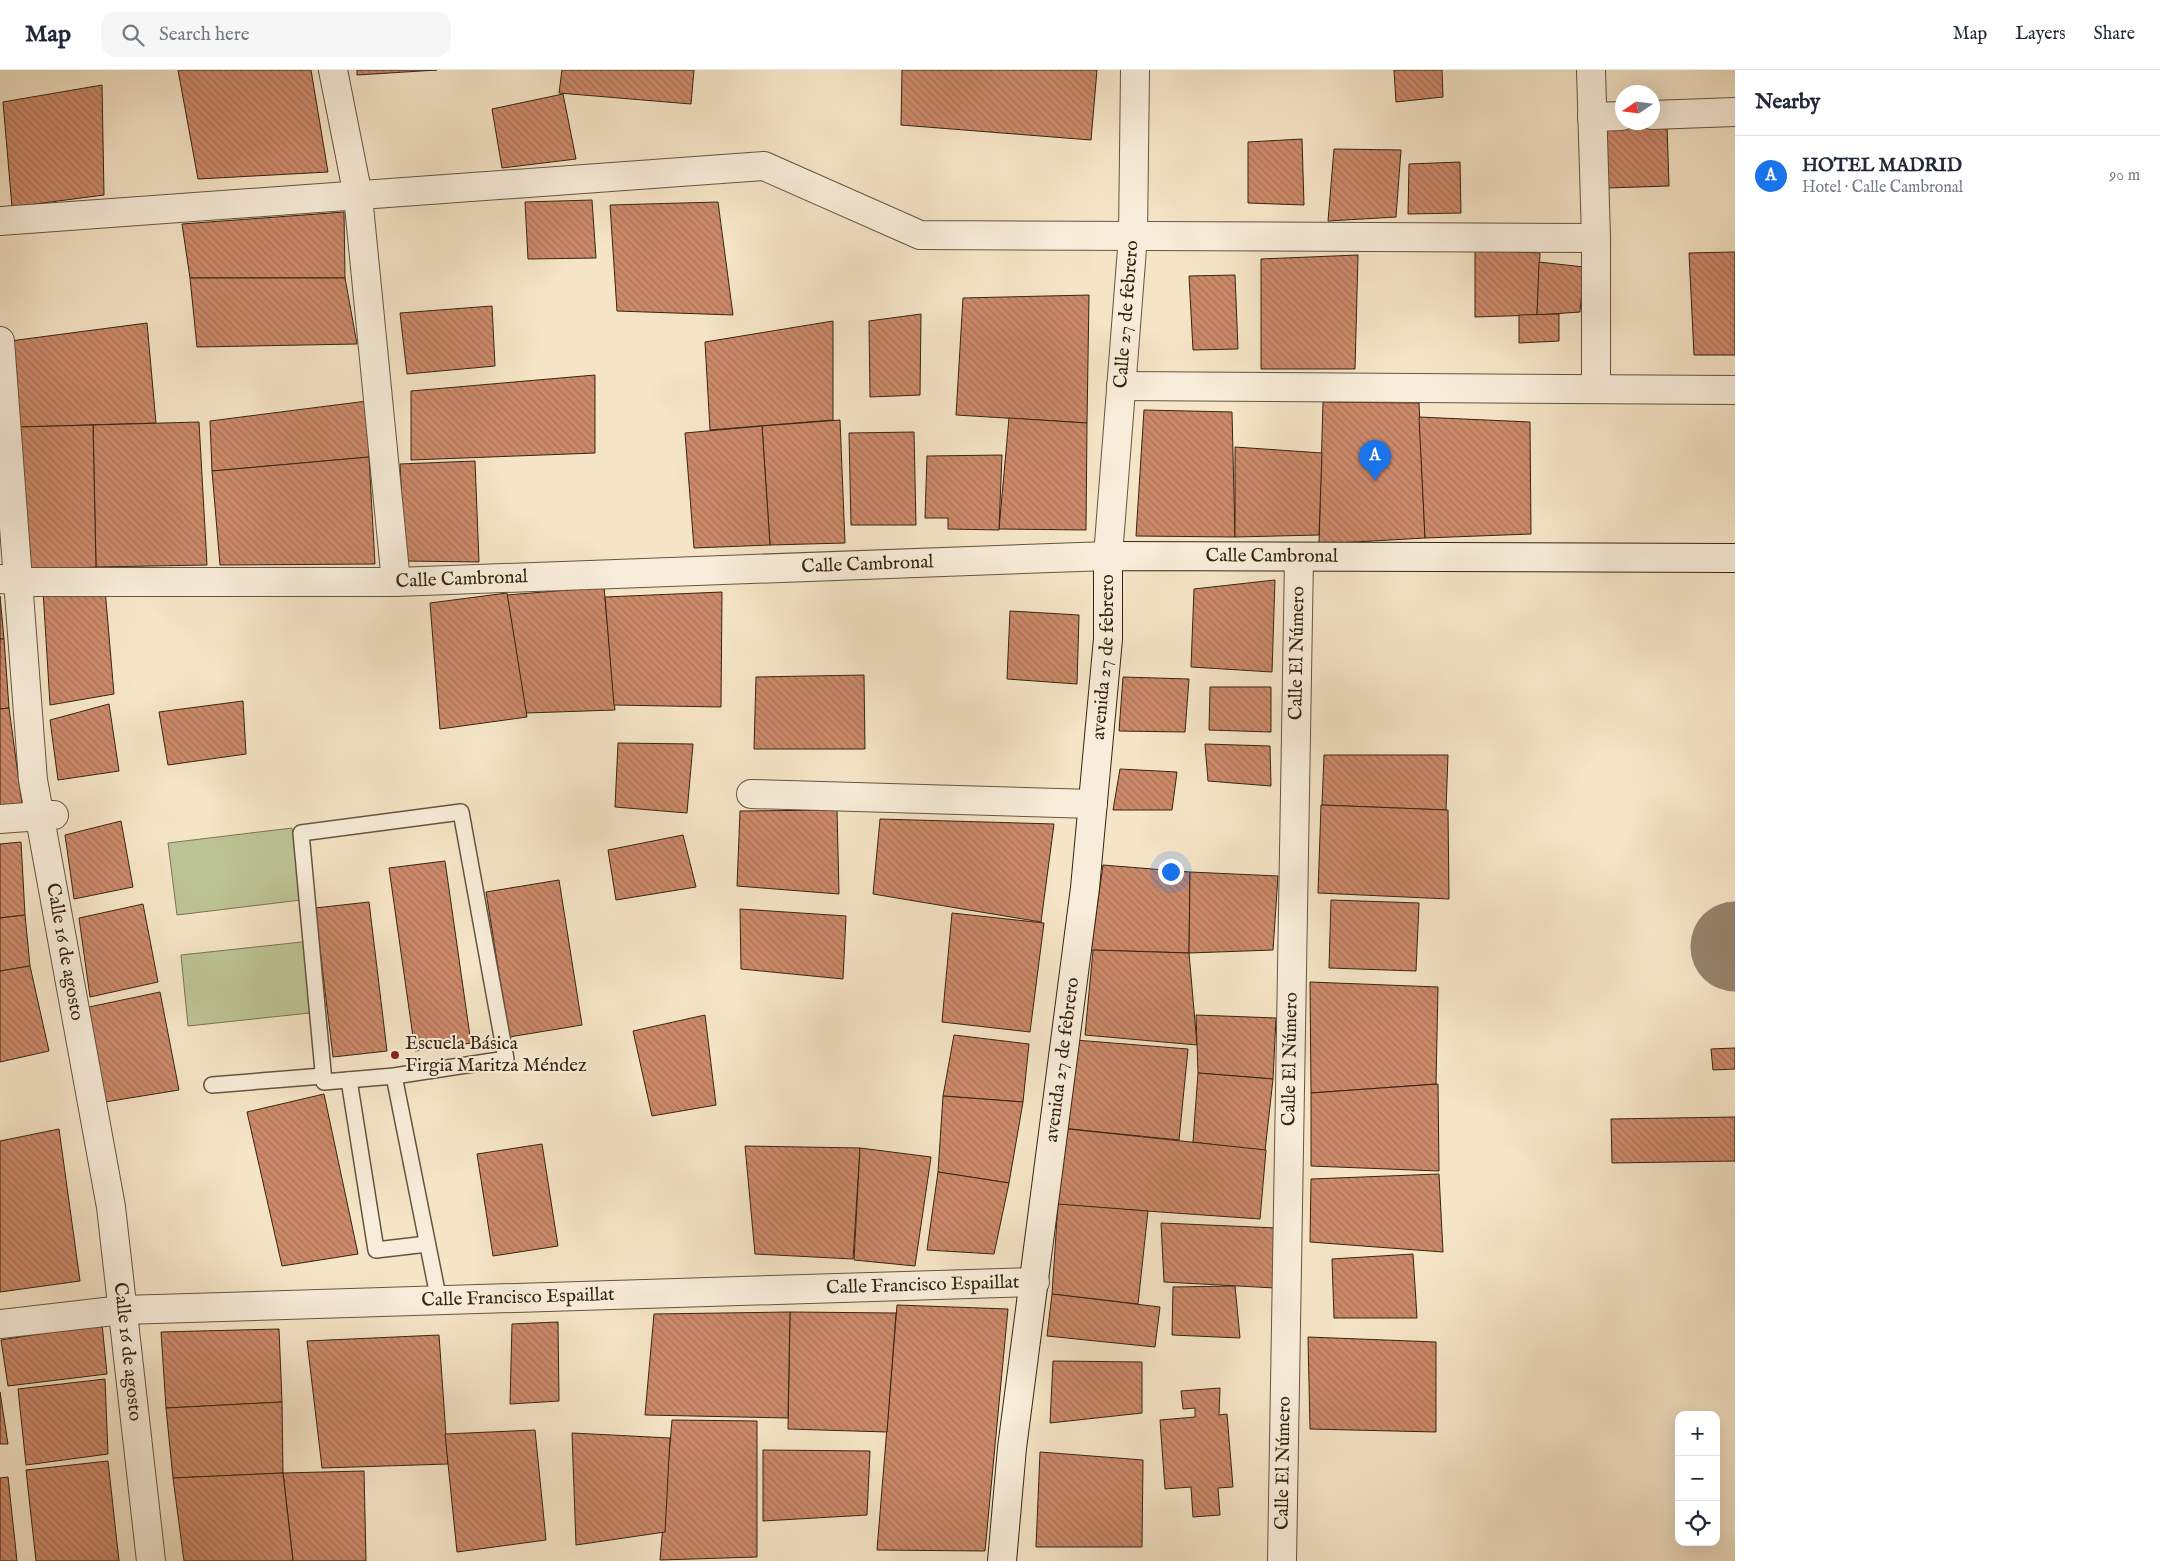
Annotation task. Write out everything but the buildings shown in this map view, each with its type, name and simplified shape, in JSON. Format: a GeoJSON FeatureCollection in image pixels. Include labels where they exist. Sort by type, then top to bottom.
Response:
{"type":"FeatureCollection","features":[{"type":"Feature","properties":{"kind":"street"},"geometry":{"type":"LineString","coordinates":[[333,70],[358,196],[396,582]]}},
{"type":"Feature","properties":{"kind":"street","name":"Calle 27 de febrero"},"geometry":{"type":"LineString","coordinates":[[1108,556],[1133,236],[1135,70]]}},
{"type":"Feature","properties":{"kind":"street"},"geometry":{"type":"LineString","coordinates":[[1591,70],[1596,238],[1596,388]]}},
{"type":"Feature","properties":{"kind":"street"},"geometry":{"type":"LineString","coordinates":[[1660,115],[1735,112]]}},
{"type":"Feature","properties":{"kind":"street"},"geometry":{"type":"LineString","coordinates":[[1592,117],[1615,116]]}},
{"type":"Feature","properties":{"kind":"street"},"geometry":{"type":"LineString","coordinates":[[0,221],[764,166],[920,235],[1596,238]]}},
{"type":"Feature","properties":{"kind":"street","name":"Calle 16 de agosto"},"geometry":{"type":"LineString","coordinates":[[0,341],[9,580],[33,780],[47,815],[111,1207],[151,1561]]}},
{"type":"Feature","properties":{"kind":"street"},"geometry":{"type":"LineString","coordinates":[[1121,386],[1735,390]]}},
{"type":"Feature","properties":{"kind":"street","name":"Calle Cambronal"},"geometry":{"type":"LineString","coordinates":[[9,580],[396,582],[1108,556],[1735,558]]}},
{"type":"Feature","properties":{"kind":"street","name":"avenida 27 de febrero"},"geometry":{"type":"LineString","coordinates":[[1002,1561],[1012,1448],[1084,898],[1108,639],[1108,556]]}},
{"type":"Feature","properties":{"kind":"street","name":"Calle El Número"},"geometry":{"type":"LineString","coordinates":[[1282,1561],[1299,557]]}},
{"type":"Feature","properties":{"kind":"street"},"geometry":{"type":"LineString","coordinates":[[751,794],[1093,804]]}},
{"type":"Feature","properties":{"kind":"street"},"geometry":{"type":"LineString","coordinates":[[0,819],[47,815]]}},
{"type":"Feature","properties":{"kind":"street","name":"Calle Francisco Espaillat"},"geometry":{"type":"LineString","coordinates":[[0,1324],[122,1310],[1035,1282]]}},
{"type":"Feature","properties":{"kind":"lane"},"geometry":{"type":"LineString","coordinates":[[461,812],[506,1059],[394,1076],[324,1082],[323,1076],[301,833],[461,812]]}},
{"type":"Feature","properties":{"kind":"lane"},"geometry":{"type":"LineString","coordinates":[[212,1085],[323,1076]]}},
{"type":"Feature","properties":{"kind":"lane"},"geometry":{"type":"LineString","coordinates":[[394,1076],[439,1301]]}},
{"type":"Feature","properties":{"kind":"lane"},"geometry":{"type":"LineString","coordinates":[[349,1080],[376,1250],[427,1244]]}},
{"type":"Feature","properties":{"kind":"green space"},"geometry":{"type":"Polygon","coordinates":[[[292,828],[301,900],[177,915],[168,843],[292,828]]]}},
{"type":"Feature","properties":{"kind":"green space"},"geometry":{"type":"Polygon","coordinates":[[[311,941],[319,1012],[188,1026],[181,955],[311,941]]]}},
{"type":"Feature","properties":{"kind":"place","name":"HOTEL MADRID"},"geometry":{"type":"Point","coordinates":[1375,481]}},
{"type":"Feature","properties":{"kind":"place","name":"Escuela Básica Firgia Maritza Méndez"},"geometry":{"type":"Point","coordinates":[395,1055]}}]}
